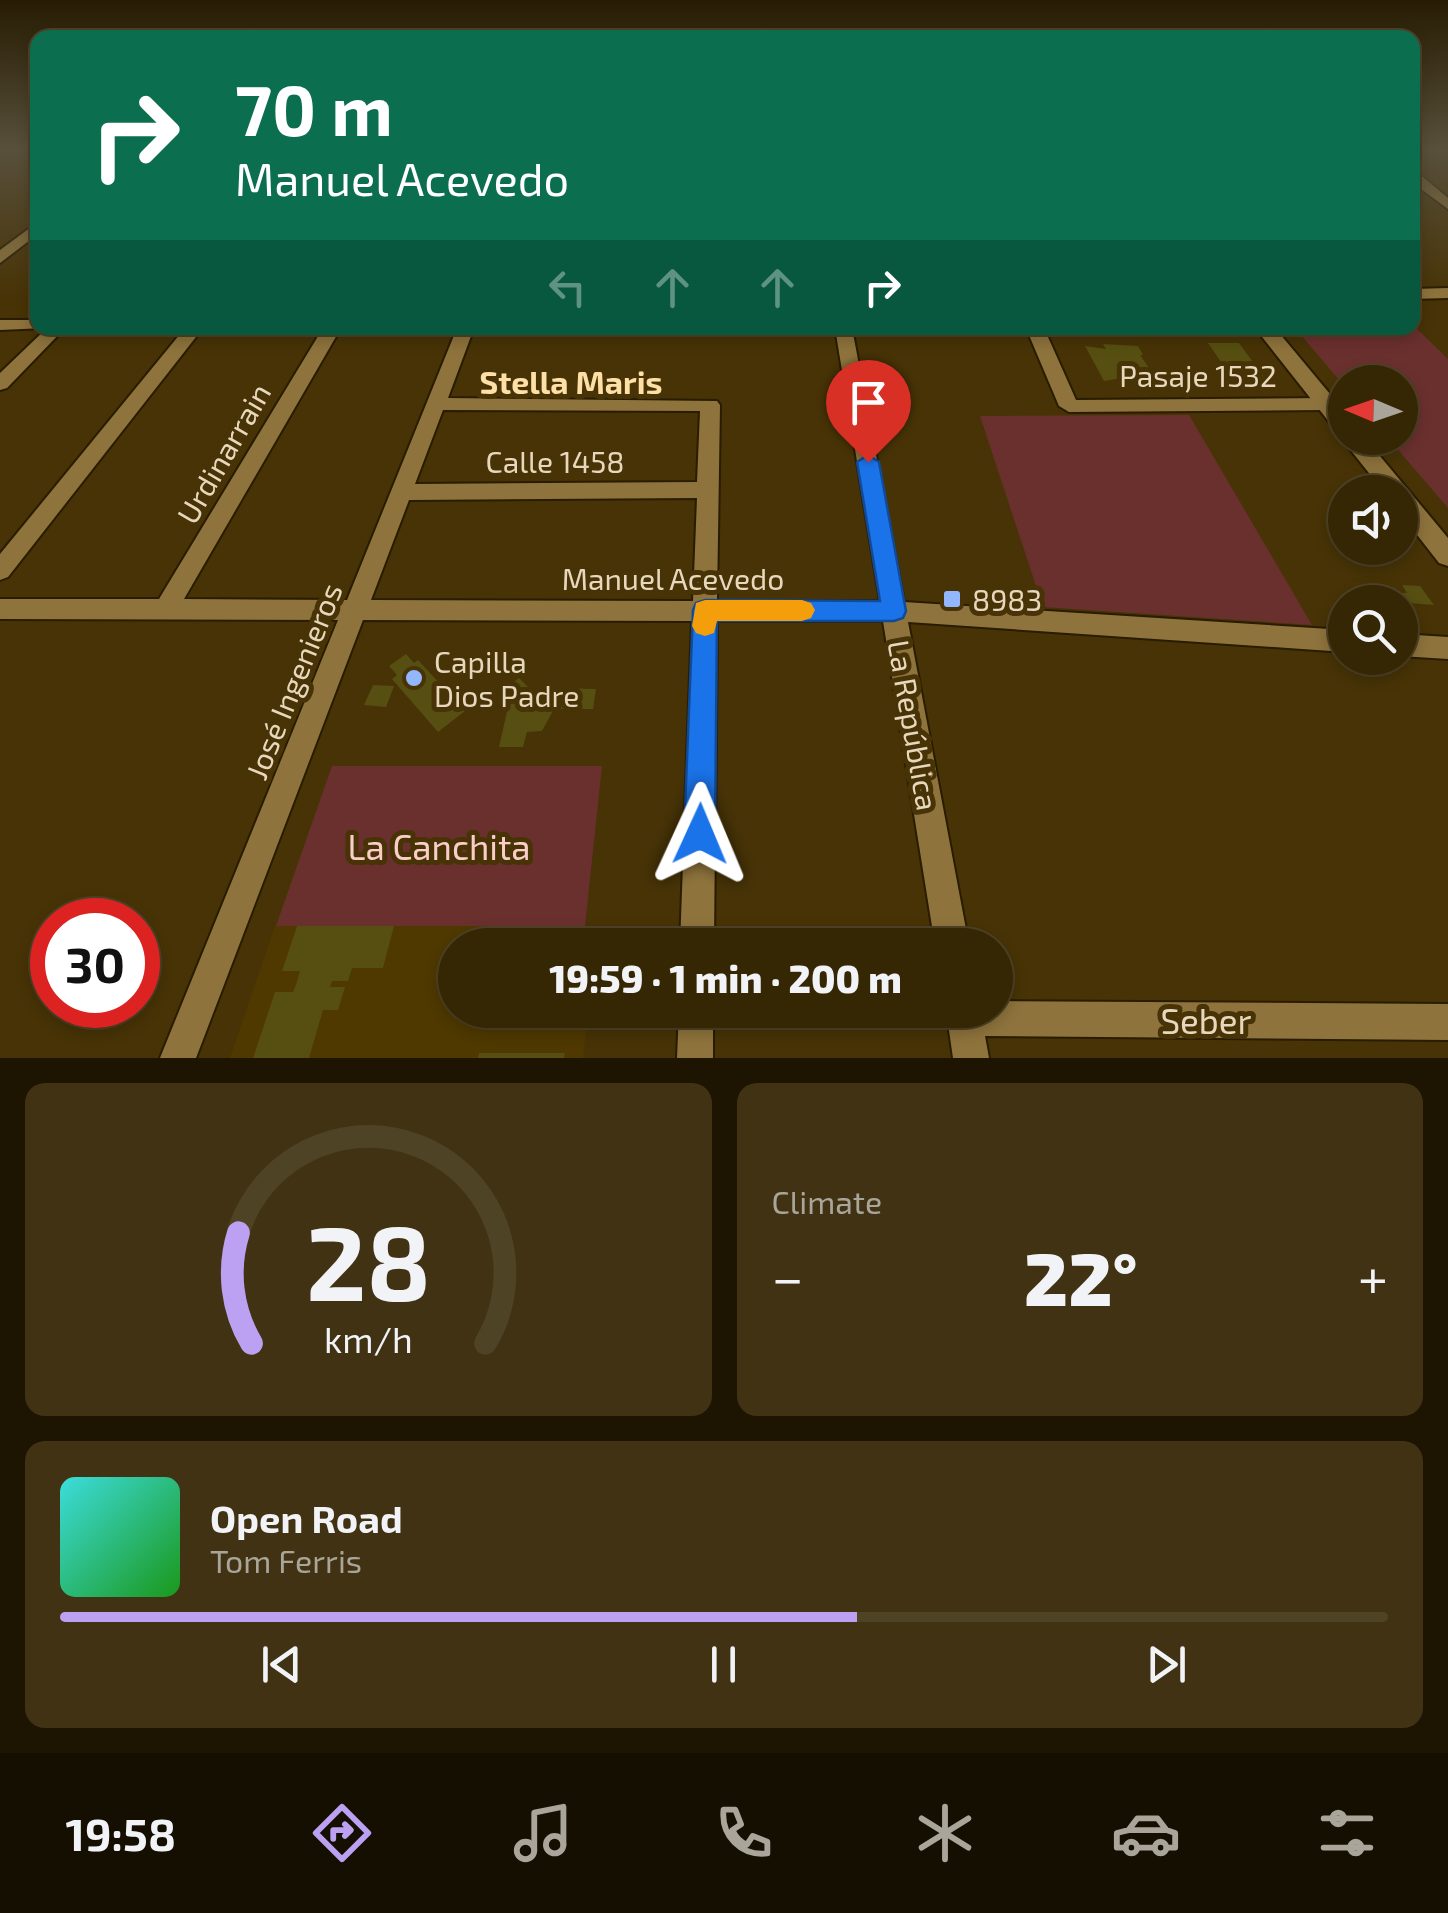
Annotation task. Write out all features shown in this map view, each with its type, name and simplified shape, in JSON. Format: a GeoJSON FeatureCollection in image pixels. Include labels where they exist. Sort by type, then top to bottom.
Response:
{"type":"FeatureCollection","features":[{"type":"Feature","properties":{"kind":"main road"},"geometry":{"type":"LineString","coordinates":[[1271,335],[1328,407]]}},
{"type":"Feature","properties":{"kind":"main road"},"geometry":{"type":"LineString","coordinates":[[1367,455],[1383,475]]}},
{"type":"Feature","properties":{"kind":"main road"},"geometry":{"type":"LineString","coordinates":[[1418,519],[1448,556]]}},
{"type":"Feature","properties":{"kind":"street"},"geometry":{"type":"LineString","coordinates":[[3,252],[30,232]]}},
{"type":"Feature","properties":{"kind":"street"},"geometry":{"type":"LineString","coordinates":[[3,252],[30,250]]}},
{"type":"Feature","properties":{"kind":"street"},"geometry":{"type":"LineString","coordinates":[[1420,294],[1448,293]]}},
{"type":"Feature","properties":{"kind":"street"},"geometry":{"type":"LineString","coordinates":[[0,325],[30,325]]}},
{"type":"Feature","properties":{"kind":"street"},"geometry":{"type":"LineString","coordinates":[[0,384],[49,335]]}},
{"type":"Feature","properties":{"kind":"street"},"geometry":{"type":"LineString","coordinates":[[0,571],[188,335]]}},
{"type":"Feature","properties":{"kind":"street","name":"Urdinarrain"},"geometry":{"type":"LineString","coordinates":[[166,609],[328,335]]}},
{"type":"Feature","properties":{"kind":"street","name":"José Ingenieros"},"geometry":{"type":"LineString","coordinates":[[178,1058],[463,335]]}},
{"type":"Feature","properties":{"kind":"street","name":"La República"},"geometry":{"type":"LineString","coordinates":[[845,335],[949,928]]}},
{"type":"Feature","properties":{"kind":"street","name":"Pasaje 1532"},"geometry":{"type":"LineString","coordinates":[[1038,335],[1069,406],[1326,404]]}},
{"type":"Feature","properties":{"kind":"street"},"geometry":{"type":"LineString","coordinates":[[436,404],[710,405],[697,928]]}},
{"type":"Feature","properties":{"kind":"street","name":"Calle 1458"},"geometry":{"type":"LineString","coordinates":[[402,492],[708,490]]}},
{"type":"Feature","properties":{"kind":"street","name":"Manuel Acevedo"},"geometry":{"type":"LineString","coordinates":[[0,609],[894,611],[1328,640]]}},
{"type":"Feature","properties":{"kind":"street"},"geometry":{"type":"LineString","coordinates":[[1418,646],[1448,648]]}},
{"type":"Feature","properties":{"kind":"street","name":"Seber"},"geometry":{"type":"LineString","coordinates":[[1013,1015],[1448,1022]]}},
{"type":"Feature","properties":{"kind":"street"},"geometry":{"type":"LineString","coordinates":[[695,1058],[696,1028]]}},
{"type":"Feature","properties":{"kind":"street"},"geometry":{"type":"LineString","coordinates":[[966,1028],[971,1058]]}},
{"type":"Feature","properties":{"kind":"shaded area"},"geometry":{"type":"Polygon","coordinates":[[[275,926],[585,926],[438,928],[438,1028],[586,1028],[583,1058],[230,1058],[275,926]]]}},
{"type":"Feature","properties":{"kind":"green space"},"geometry":{"type":"Polygon","coordinates":[[[1420,332],[1448,359],[1448,508],[1403,455],[1418,455],[1418,365],[1328,367],[1301,335],[1420,335],[1420,332]]]}},
{"type":"Feature","properties":{"kind":"green space"},"geometry":{"type":"Polygon","coordinates":[[[1189,415],[1312,625],[1043,607],[980,416],[1189,415]]]}},
{"type":"Feature","properties":{"kind":"green space","name":"La Canchita"},"geometry":{"type":"Polygon","coordinates":[[[332,766],[602,766],[585,926],[276,926],[332,766]]]}},
{"type":"Feature","properties":{"kind":"building"},"geometry":{"type":"Polygon","coordinates":[[[1208,343],[1239,343],[1266,380],[1233,379],[1208,343]]]}},
{"type":"Feature","properties":{"kind":"building"},"geometry":{"type":"Polygon","coordinates":[[[1103,344],[1138,346],[1159,382],[1125,383],[1122,378],[1104,381],[1085,346],[1106,349],[1103,344]]]}},
{"type":"Feature","properties":{"kind":"building"},"geometry":{"type":"Polygon","coordinates":[[[1418,586],[1420,586],[1434,605],[1418,604],[1418,586]]]}},
{"type":"Feature","properties":{"kind":"building"},"geometry":{"type":"Polygon","coordinates":[[[406,654],[414,663],[418,660],[465,711],[438,732],[392,679],[397,675],[389,666],[406,654]]]}},
{"type":"Feature","properties":{"kind":"building"},"geometry":{"type":"Polygon","coordinates":[[[519,678],[537,696],[552,688],[596,689],[593,709],[554,709],[542,731],[527,732],[523,747],[499,747],[508,707],[498,694],[519,678]]]}},
{"type":"Feature","properties":{"kind":"building"},"geometry":{"type":"Polygon","coordinates":[[[373,685],[394,686],[386,707],[364,705],[373,685]]]}},
{"type":"Feature","properties":{"kind":"building"},"geometry":{"type":"Polygon","coordinates":[[[297,926],[394,926],[383,968],[352,968],[348,981],[332,981],[330,987],[345,987],[338,1010],[323,1010],[309,1058],[253,1058],[275,992],[293,992],[297,982],[300,971],[282,971],[297,926]]]}},
{"type":"Feature","properties":{"kind":"building"},"geometry":{"type":"Polygon","coordinates":[[[479,1053],[565,1053],[564,1058],[478,1058],[479,1053]]]}},
{"type":"Feature","properties":{"kind":"slow traffic"},"geometry":{"type":"LineString","coordinates":[[705,626],[705,610],[802,610]]}},
{"type":"Feature","properties":{"kind":"place","name":"8983"},"geometry":{"type":"Point","coordinates":[952,599]}},
{"type":"Feature","properties":{"kind":"place","name":"Capilla Dios Padre"},"geometry":{"type":"Point","coordinates":[414,678]}},
{"type":"Feature","properties":{"kind":"district","name":"Stella Maris"},"geometry":{"type":"Point","coordinates":[571,381]}},
{"type":"Feature","properties":{"kind":"route"},"geometry":{"type":"LineString","coordinates":[[700,834],[705,610],[894,611],[868,462]]}}]}
